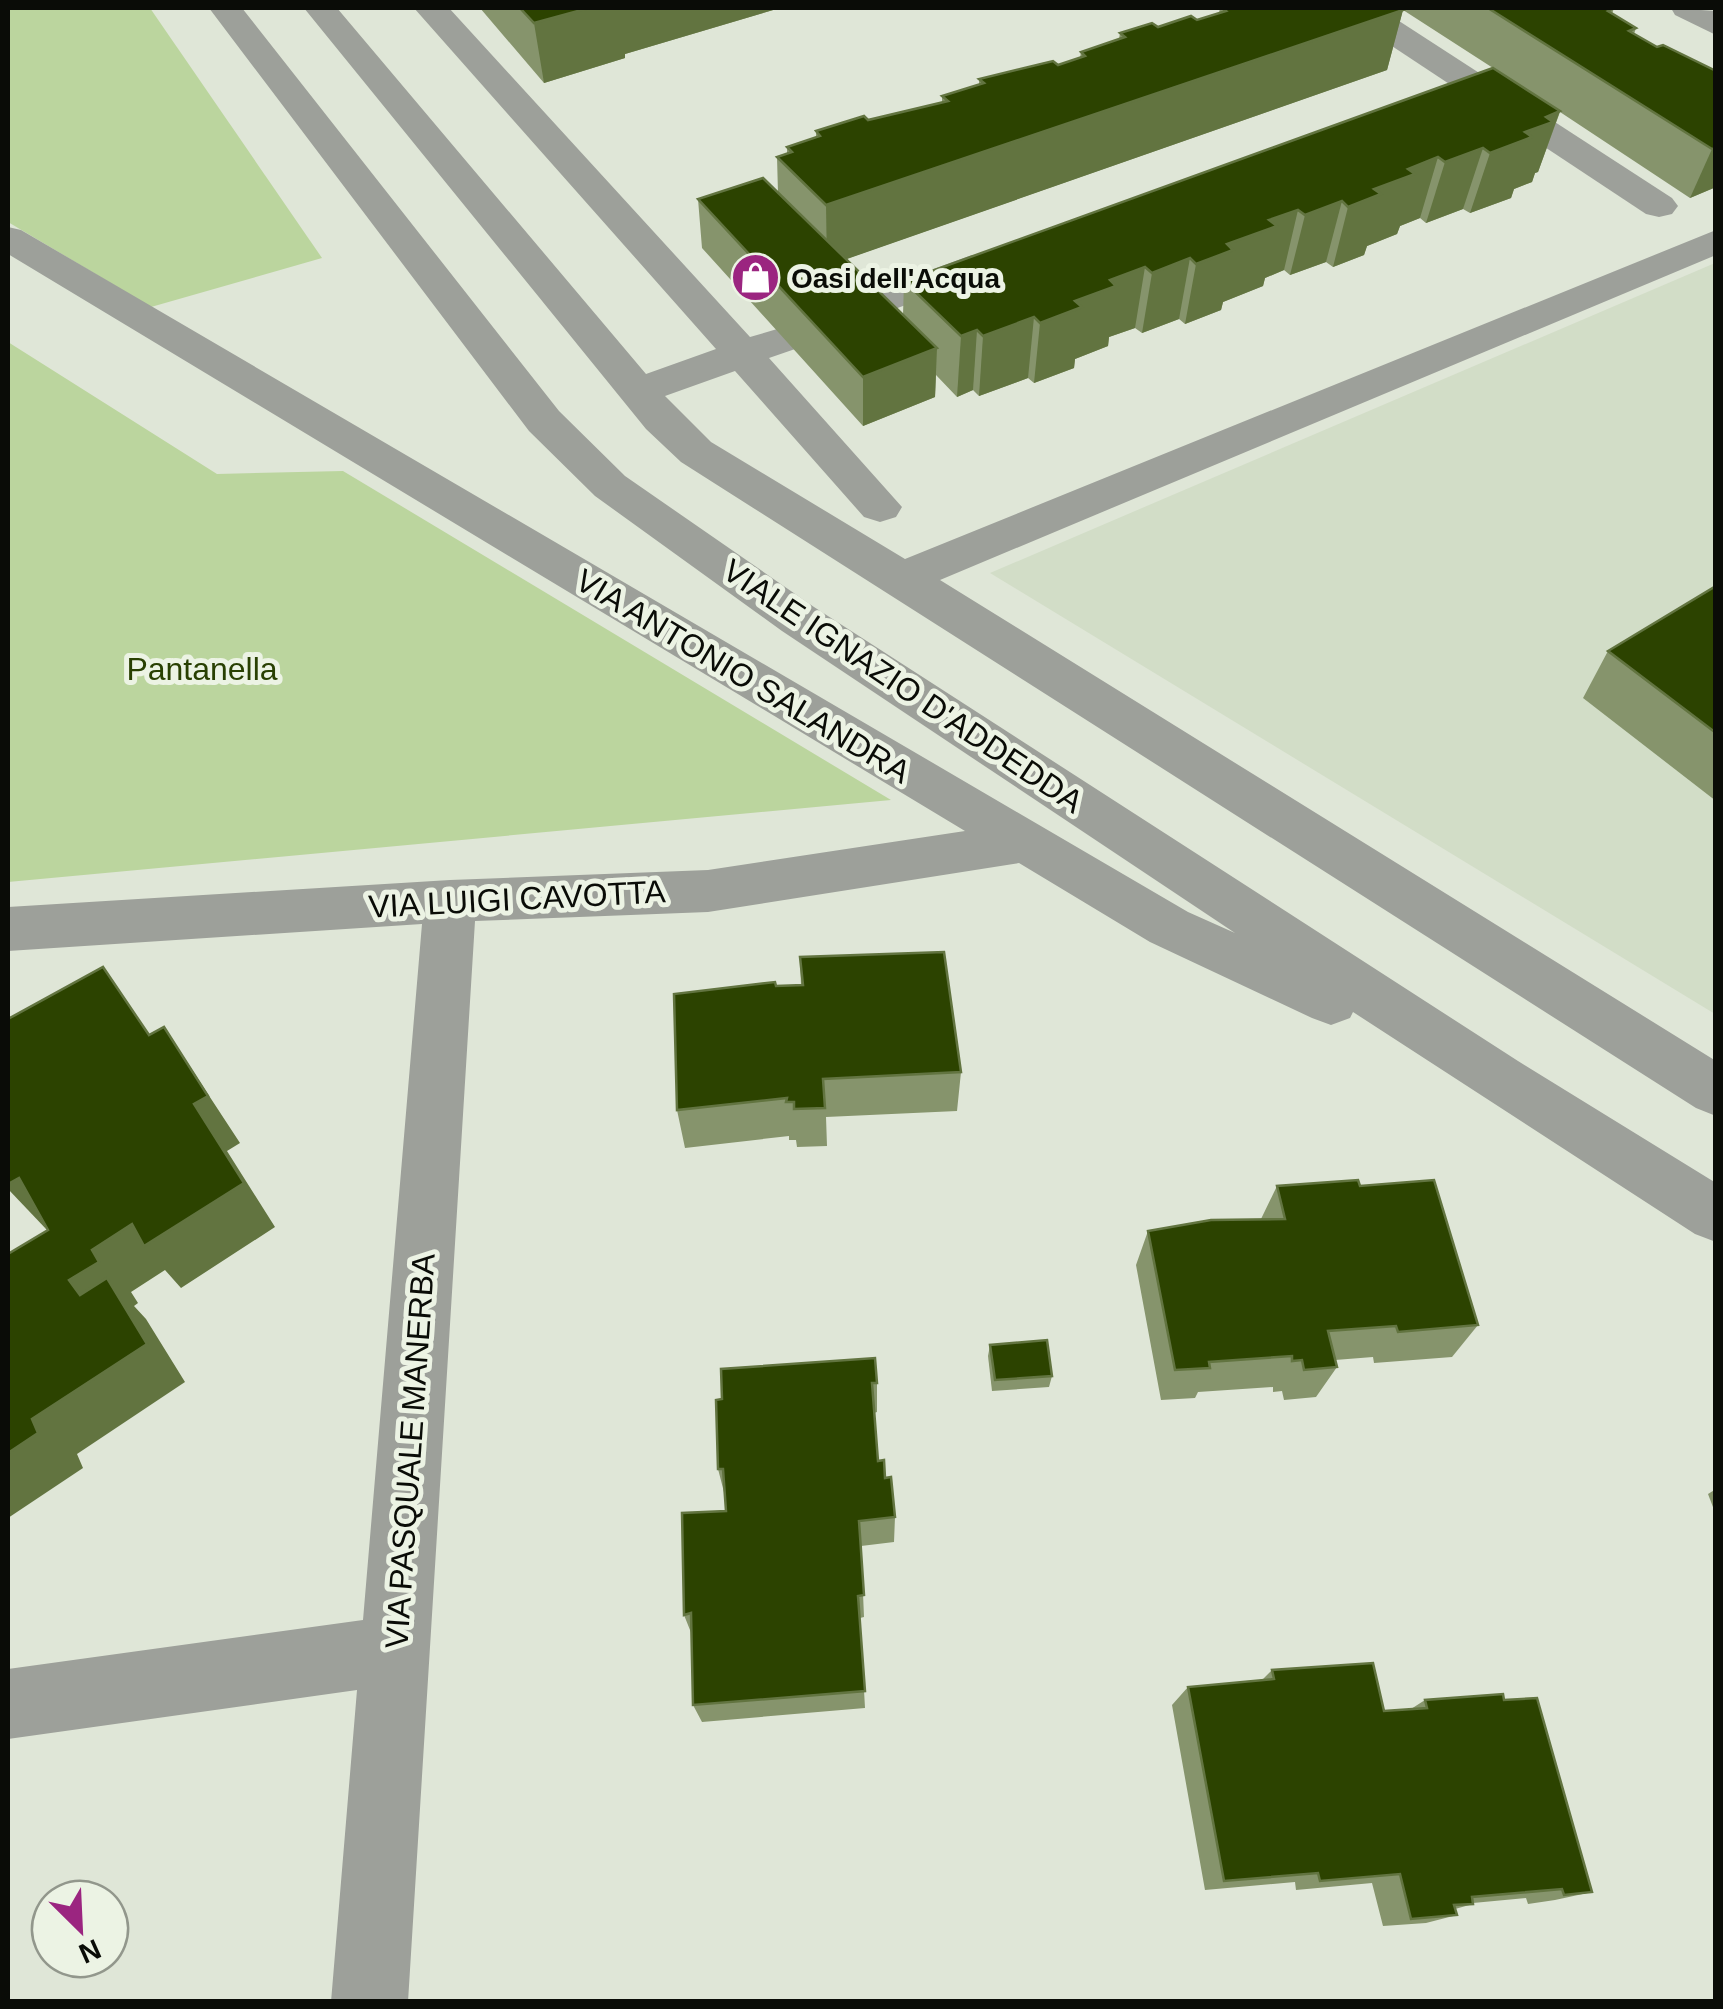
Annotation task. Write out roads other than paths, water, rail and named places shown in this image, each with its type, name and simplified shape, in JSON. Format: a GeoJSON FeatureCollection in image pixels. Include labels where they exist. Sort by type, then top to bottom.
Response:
{"type":"FeatureCollection","features":[{"type":"Feature","properties":{"kind":"street","name":"VIALE IGNAZIO D'ADDEDDA"},"geometry":{"type":"LineString","coordinates":[[224,8],[544,421],[610,486],[798,619],[1498,1078],[1716,1215]]}},
{"type":"Feature","properties":{"kind":"street"},"geometry":{"type":"LineString","coordinates":[[320,8],[406,32],[486,14]]}},
{"type":"Feature","properties":{"kind":"street"},"geometry":{"type":"LineString","coordinates":[[1357,8],[1659,206]]}},
{"type":"Feature","properties":{"kind":"street"},"geometry":{"type":"LineString","coordinates":[[1688,8],[1716,25]]}},
{"type":"Feature","properties":{"kind":"street"},"geometry":{"type":"LineString","coordinates":[[406,32],[742,355],[880,508]]}},
{"type":"Feature","properties":{"kind":"street"},"geometry":{"type":"LineString","coordinates":[[406,32],[639,391],[696,452],[1716,1091]]}},
{"type":"Feature","properties":{"kind":"street"},"geometry":{"type":"LineString","coordinates":[[1428,93],[1465,79]]}},
{"type":"Feature","properties":{"kind":"street","name":"VIA ANTONIO SALANDRA"},"geometry":{"type":"LineString","coordinates":[[8,238],[1169,927],[1498,1078]]}},
{"type":"Feature","properties":{"kind":"street"},"geometry":{"type":"LineString","coordinates":[[902,578],[1716,240]]}},
{"type":"Feature","properties":{"kind":"street"},"geometry":{"type":"LineString","coordinates":[[852,313],[1001,256]]}},
{"type":"Feature","properties":{"kind":"street"},"geometry":{"type":"LineString","coordinates":[[639,391],[784,339]]}},
{"type":"Feature","properties":{"kind":"street","name":"VIA LUIGI CAVOTTA"},"geometry":{"type":"LineString","coordinates":[[8,929],[450,901],[708,890],[1024,842]]}},
{"type":"Feature","properties":{"kind":"street","name":"VIA PASQUALE MANERBA"},"geometry":{"type":"LineString","coordinates":[[369,2002],[450,901]]}},
{"type":"Feature","properties":{"kind":"street"},"geometry":{"type":"LineString","coordinates":[[8,1704],[396,1650]]}},
{"type":"Feature","properties":{"kind":"place","name":"Oasi dell'Acqua"},"geometry":{"type":"Point","coordinates":[756,278]}},
{"type":"Feature","properties":{"kind":"park label","name":"Pantanella"},"geometry":{"type":"Point","coordinates":[202,669]}}]}
